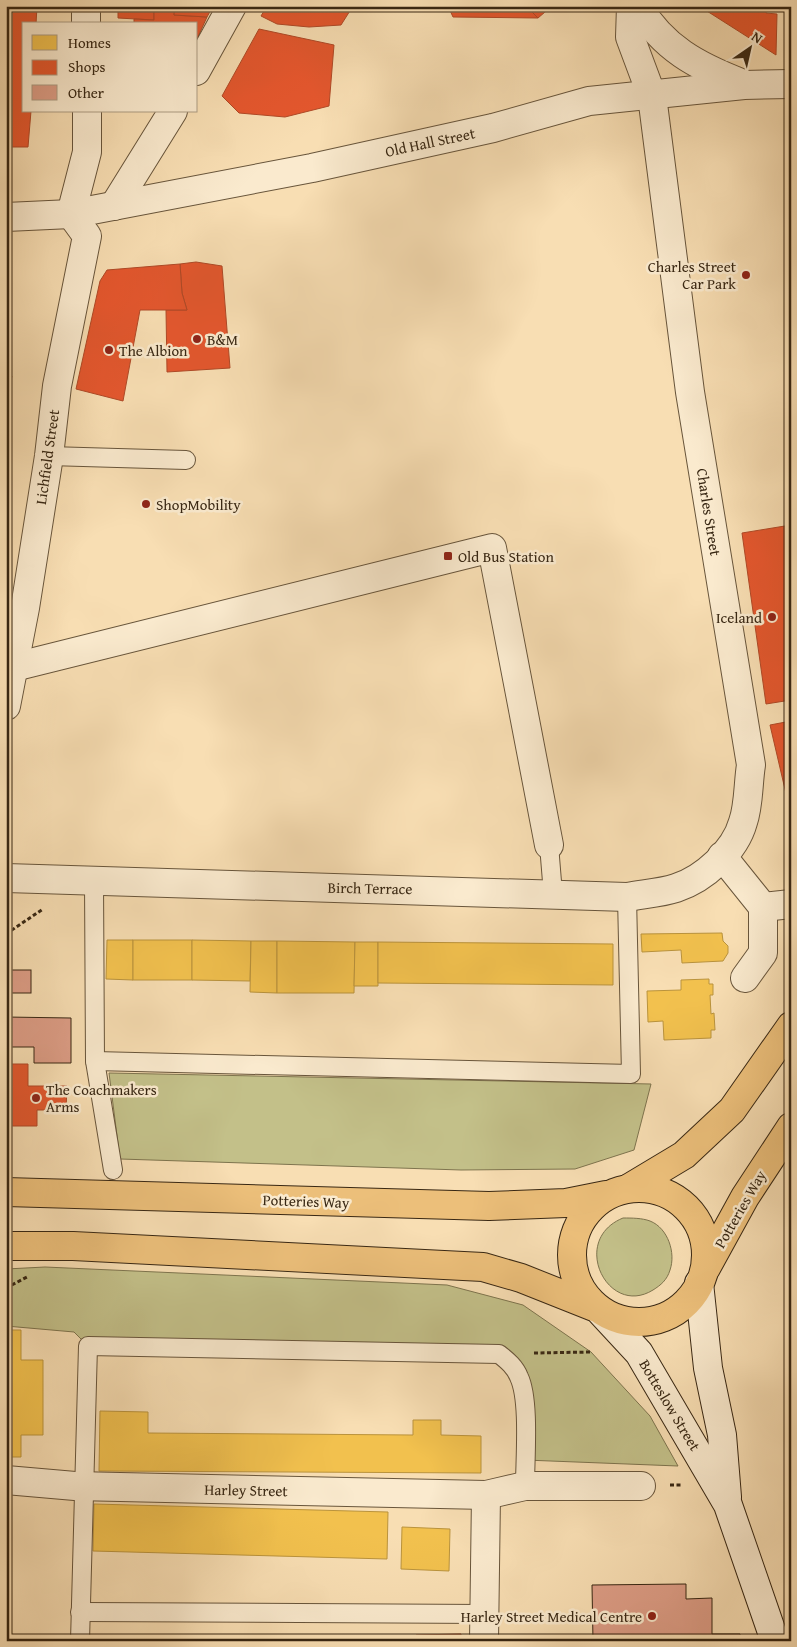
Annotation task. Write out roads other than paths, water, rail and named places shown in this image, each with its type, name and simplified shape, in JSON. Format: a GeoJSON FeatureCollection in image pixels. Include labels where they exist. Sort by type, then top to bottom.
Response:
{"type":"FeatureCollection","features":[{"type":"Feature","properties":{"kind":"highway","name":"Potteries Way"},"geometry":{"type":"LineString","coordinates":[[6,1192],[489,1206],[566,1203],[617,1191],[684,1155],[732,1110],[791,1026]]}},
{"type":"Feature","properties":{"kind":"highway","name":"Potteries Way"},"geometry":{"type":"LineString","coordinates":[[703,1276],[746,1197],[791,1127]]}},
{"type":"Feature","properties":{"kind":"highway"},"geometry":{"type":"LineString","coordinates":[[6,1246],[73,1246],[483,1267],[521,1278],[597,1309],[632,1323],[655,1322],[679,1310],[695,1293],[703,1276],[706,1244],[700,1226],[687,1206],[671,1196],[649,1188],[617,1191],[588,1210],[574,1232],[570,1256],[579,1288],[597,1309]]}},
{"type":"Feature","properties":{"kind":"street"},"geometry":{"type":"LineString","coordinates":[[86,6],[86,22]]}},
{"type":"Feature","properties":{"kind":"street"},"geometry":{"type":"LineString","coordinates":[[198,67],[232,6]]}},
{"type":"Feature","properties":{"kind":"street","name":"Charles Street"},"geometry":{"type":"LineString","coordinates":[[631,6],[630,37],[652,96],[690,392],[751,765],[743,823],[732,844],[722,856]]}},
{"type":"Feature","properties":{"kind":"street"},"geometry":{"type":"LineString","coordinates":[[638,6],[656,33],[675,49],[704,69],[744,85]]}},
{"type":"Feature","properties":{"kind":"street","name":"Old Hall Street"},"geometry":{"type":"LineString","coordinates":[[6,217],[71,214],[312,168],[493,128],[589,101],[744,85],[791,84]]}},
{"type":"Feature","properties":{"kind":"street"},"geometry":{"type":"LineString","coordinates":[[71,214],[87,152],[87,112]]}},
{"type":"Feature","properties":{"kind":"street"},"geometry":{"type":"LineString","coordinates":[[114,206],[171,112]]}},
{"type":"Feature","properties":{"kind":"street","name":"Lichfield Street"},"geometry":{"type":"LineString","coordinates":[[6,706],[49,456],[57,386],[87,236],[71,214]]}},
{"type":"Feature","properties":{"kind":"street"},"geometry":{"type":"LineString","coordinates":[[14,667],[492,548],[549,845]]}},
{"type":"Feature","properties":{"kind":"street"},"geometry":{"type":"LineString","coordinates":[[722,856],[763,907],[763,953],[746,978]]}},
{"type":"Feature","properties":{"kind":"street","name":"Birch Terrace"},"geometry":{"type":"LineString","coordinates":[[6,878],[627,896],[677,888],[705,873],[722,856]]}},
{"type":"Feature","properties":{"kind":"street"},"geometry":{"type":"LineString","coordinates":[[763,907],[791,904]]}},
{"type":"Feature","properties":{"kind":"street","name":"Botteslow Street"},"geometry":{"type":"LineString","coordinates":[[703,1276],[708,1368],[722,1434],[728,1505]]}},
{"type":"Feature","properties":{"kind":"street","name":"Botteslow Street"},"geometry":{"type":"LineString","coordinates":[[597,1309],[639,1353],[728,1505],[775,1641]]}},
{"type":"Feature","properties":{"kind":"street","name":"Harley Street"},"geometry":{"type":"LineString","coordinates":[[6,1480],[79,1487],[486,1495],[525,1486],[642,1486]]}},
{"type":"Feature","properties":{"kind":"street"},"geometry":{"type":"LineString","coordinates":[[484,1641],[486,1495]]}},
{"type":"Feature","properties":{"kind":"lane"},"geometry":{"type":"LineString","coordinates":[[49,456],[186,460]]}},
{"type":"Feature","properties":{"kind":"lane"},"geometry":{"type":"LineString","coordinates":[[549,845],[553,894]]}},
{"type":"Feature","properties":{"kind":"lane"},"geometry":{"type":"LineString","coordinates":[[94,881],[95,1061],[113,1170]]}},
{"type":"Feature","properties":{"kind":"lane"},"geometry":{"type":"LineString","coordinates":[[95,1061],[632,1074],[627,896]]}},
{"type":"Feature","properties":{"kind":"lane"},"geometry":{"type":"LineString","coordinates":[[80,1641],[79,1487],[88,1346],[499,1354],[512,1364],[520,1379],[524,1402],[525,1486]]}},
{"type":"Feature","properties":{"kind":"lane"},"geometry":{"type":"LineString","coordinates":[[80,1612],[484,1614]]}},
{"type":"Feature","properties":{"kind":"place","name":"Charles Street Car Park"},"geometry":{"type":"Point","coordinates":[746,275]}},
{"type":"Feature","properties":{"kind":"place","name":"B&M"},"geometry":{"type":"Point","coordinates":[197,339]}},
{"type":"Feature","properties":{"kind":"place","name":"The Albion"},"geometry":{"type":"Point","coordinates":[109,350]}},
{"type":"Feature","properties":{"kind":"place","name":"ShopMobility"},"geometry":{"type":"Point","coordinates":[146,504]}},
{"type":"Feature","properties":{"kind":"place","name":"Old Bus Station"},"geometry":{"type":"Point","coordinates":[448,556]}},
{"type":"Feature","properties":{"kind":"place","name":"Iceland"},"geometry":{"type":"Point","coordinates":[772,617]}},
{"type":"Feature","properties":{"kind":"place","name":"The Coachmakers Arms"},"geometry":{"type":"Point","coordinates":[36,1098]}},
{"type":"Feature","properties":{"kind":"place","name":"Harley Street Medical Centre"},"geometry":{"type":"Point","coordinates":[652,1616]}}]}
